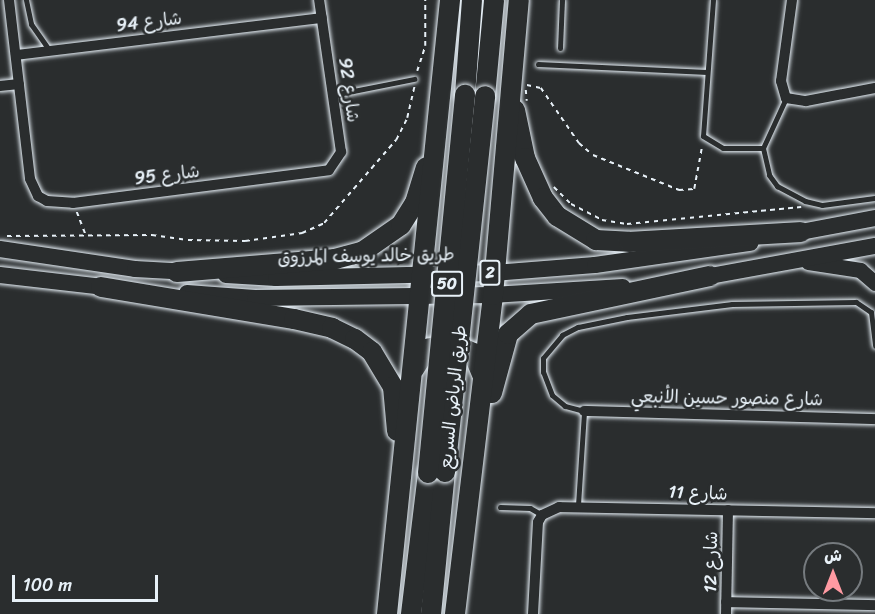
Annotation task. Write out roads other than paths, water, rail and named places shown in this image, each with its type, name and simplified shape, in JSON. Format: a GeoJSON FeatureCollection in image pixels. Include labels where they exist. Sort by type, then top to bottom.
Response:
{"type":"FeatureCollection","features":[{"type":"Feature","properties":{"kind":"highway"},"geometry":{"type":"LineString","coordinates":[[387,614],[442,101],[450,0]]}},
{"type":"Feature","properties":{"kind":"highway","name":"طريق الرياض السريع"},"geometry":{"type":"LineString","coordinates":[[431,614],[437,473],[472,0]]}},
{"type":"Feature","properties":{"kind":"highway","name":"طريق الرياض السريع"},"geometry":{"type":"LineString","coordinates":[[411,614],[437,473],[485,96],[494,0]]}},
{"type":"Feature","properties":{"kind":"highway"},"geometry":{"type":"LineString","coordinates":[[519,0],[518,86],[525,158],[543,198],[557,216],[596,240],[629,242],[801,232]]}},
{"type":"Feature","properties":{"kind":"highway"},"geometry":{"type":"LineString","coordinates":[[455,614],[493,296],[498,215],[518,86]]}},
{"type":"Feature","properties":{"kind":"highway"},"geometry":{"type":"LineString","coordinates":[[177,272],[335,259],[362,252],[382,240],[401,225],[415,203],[442,101]]}},
{"type":"Feature","properties":{"kind":"highway"},"geometry":{"type":"LineString","coordinates":[[430,213],[434,228],[443,239],[456,245],[471,246],[484,240],[498,215]]}},
{"type":"Feature","properties":{"kind":"highway"},"geometry":{"type":"LineString","coordinates":[[473,468],[501,353],[508,334],[517,323],[546,309],[710,276]]}},
{"type":"Feature","properties":{"kind":"highway"},"geometry":{"type":"LineString","coordinates":[[101,287],[294,319],[332,328],[356,339],[372,352],[393,387],[398,495]]}},
{"type":"Feature","properties":{"kind":"highway"},"geometry":{"type":"LineString","coordinates":[[414,369],[428,349],[451,343],[473,353],[483,376]]}},
{"type":"Feature","properties":{"kind":"main road","name":"طريق خالد يوسف المرزوق"},"geometry":{"type":"LineString","coordinates":[[0,249],[177,272],[276,278],[495,273],[595,265],[875,218]]}},
{"type":"Feature","properties":{"kind":"main road","name":"2"},"geometry":{"type":"LineString","coordinates":[[0,275],[101,287],[255,298],[493,296],[632,286],[710,276],[875,246]]}},
{"type":"Feature","properties":{"kind":"street"},"geometry":{"type":"LineString","coordinates":[[0,86],[19,84],[9,0]]}},
{"type":"Feature","properties":{"kind":"street","name":"شارع 92"},"geometry":{"type":"LineString","coordinates":[[319,173],[335,164],[341,152],[320,0]]}},
{"type":"Feature","properties":{"kind":"street"},"geometry":{"type":"LineString","coordinates":[[792,0],[781,81],[786,98],[806,101],[875,88]]}},
{"type":"Feature","properties":{"kind":"street","name":"شارع 94"},"geometry":{"type":"LineString","coordinates":[[16,55],[322,18]]}},
{"type":"Feature","properties":{"kind":"street","name":"شارع 95"},"geometry":{"type":"LineString","coordinates":[[19,84],[30,178],[38,196],[47,201],[73,203],[319,173]]}},
{"type":"Feature","properties":{"kind":"street"},"geometry":{"type":"LineString","coordinates":[[796,261],[860,270],[875,283]]}},
{"type":"Feature","properties":{"kind":"street","name":"شارع منصور حسين الأنبعي"},"geometry":{"type":"LineString","coordinates":[[584,411],[873,417]]}},
{"type":"Feature","properties":{"kind":"street","name":"شارع 11"},"geometry":{"type":"LineString","coordinates":[[542,515],[559,507],[578,505],[875,513]]}},
{"type":"Feature","properties":{"kind":"street","name":"شارع 12"},"geometry":{"type":"LineString","coordinates":[[726,614],[728,510]]}},
{"type":"Feature","properties":{"kind":"street"},"geometry":{"type":"LineString","coordinates":[[533,614],[536,533],[542,515]]}},
{"type":"Feature","properties":{"kind":"street"},"geometry":{"type":"LineString","coordinates":[[726,602],[875,605]]}},
{"type":"Feature","properties":{"kind":"lane"},"geometry":{"type":"LineString","coordinates":[[26,0],[31,24],[50,51]]}},
{"type":"Feature","properties":{"kind":"lane"},"geometry":{"type":"LineString","coordinates":[[560,48],[562,0]]}},
{"type":"Feature","properties":{"kind":"lane"},"geometry":{"type":"LineString","coordinates":[[713,0],[703,136],[723,148],[763,148]]}},
{"type":"Feature","properties":{"kind":"lane"},"geometry":{"type":"LineString","coordinates":[[538,64],[707,72]]}},
{"type":"Feature","properties":{"kind":"lane"},"geometry":{"type":"LineString","coordinates":[[333,96],[414,79]]}},
{"type":"Feature","properties":{"kind":"lane"},"geometry":{"type":"LineString","coordinates":[[786,98],[763,148],[769,175],[777,186],[822,205],[875,198]]}},
{"type":"Feature","properties":{"kind":"lane"},"geometry":{"type":"LineString","coordinates":[[578,505],[584,411],[565,406],[552,395],[543,372],[543,358],[551,344],[578,327],[732,304],[856,302],[871,312],[875,346]]}},
{"type":"Feature","properties":{"kind":"lane"},"geometry":{"type":"LineString","coordinates":[[500,507],[530,508],[542,515]]}}]}
